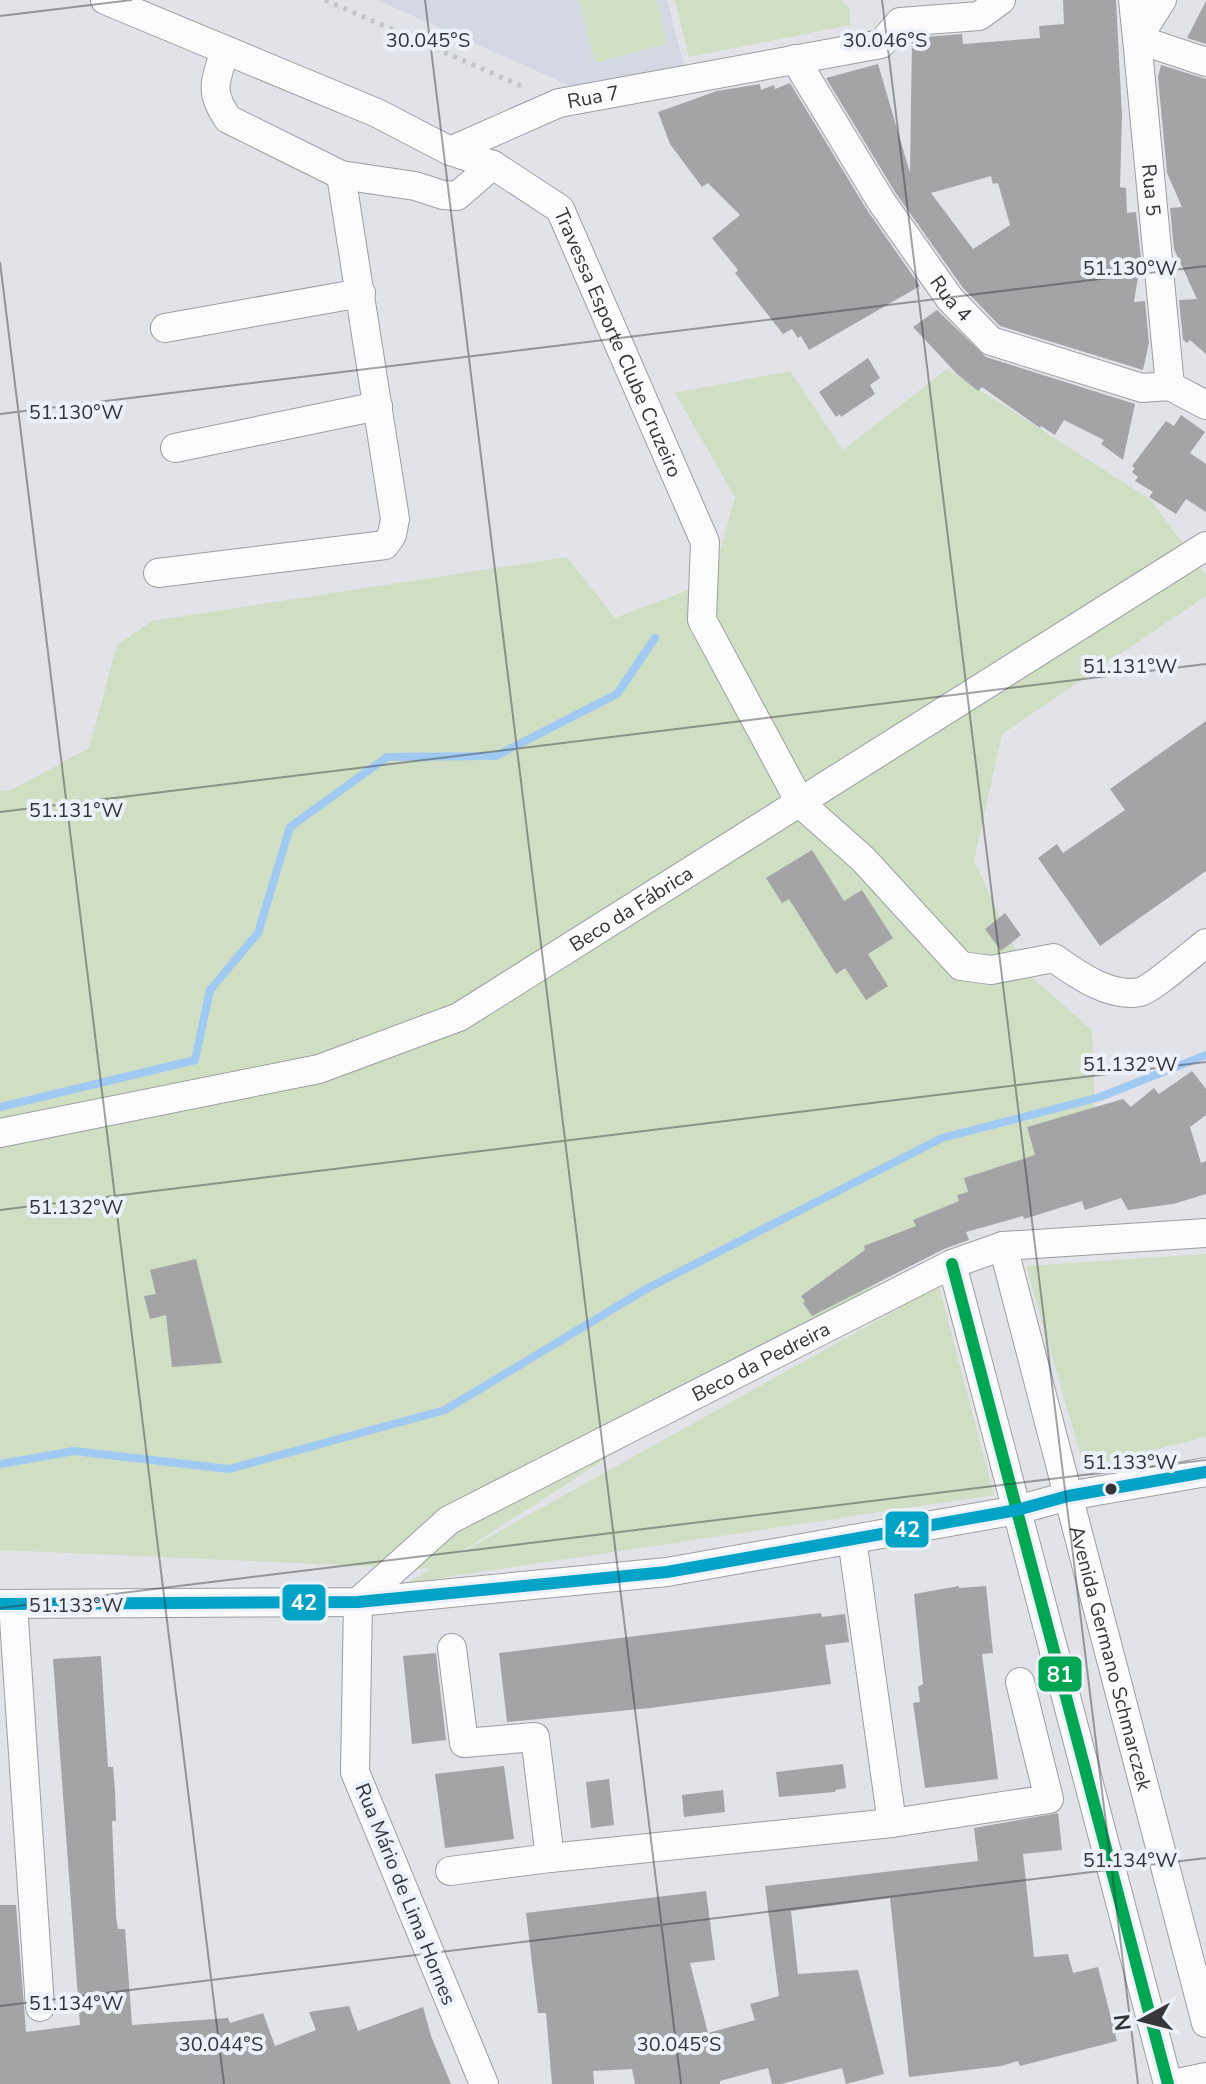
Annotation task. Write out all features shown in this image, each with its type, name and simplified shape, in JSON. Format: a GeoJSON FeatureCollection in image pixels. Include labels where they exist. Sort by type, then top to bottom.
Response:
{"type":"FeatureCollection","features":[{"type":"Feature","properties":{"kind":"street","name":"Rua 7"},"geometry":{"type":"LineString","coordinates":[[559,103],[881,44],[900,22],[979,16],[1001,0]]}},
{"type":"Feature","properties":{"kind":"street","name":"Rua 5"},"geometry":{"type":"LineString","coordinates":[[1133,0],[1170,386]]}},
{"type":"Feature","properties":{"kind":"street"},"geometry":{"type":"LineString","coordinates":[[1162,0],[1137,39],[1206,62]]}},
{"type":"Feature","properties":{"kind":"street","name":"Travessa Esporte Clube Cruzeiro"},"geometry":{"type":"LineString","coordinates":[[114,2],[377,113],[450,151],[493,165],[560,209],[705,542],[702,620],[801,804]]}},
{"type":"Feature","properties":{"kind":"street"},"geometry":{"type":"LineString","coordinates":[[225,50],[215,85],[216,103],[228,119],[341,175],[457,196],[493,165]]}},
{"type":"Feature","properties":{"kind":"street","name":"Rua 4"},"geometry":{"type":"LineString","coordinates":[[795,59],[881,201],[950,299],[991,341],[1142,388],[1170,386],[1206,405]]}},
{"type":"Feature","properties":{"kind":"street"},"geometry":{"type":"LineString","coordinates":[[450,151],[559,103]]}},
{"type":"Feature","properties":{"kind":"street"},"geometry":{"type":"LineString","coordinates":[[158,573],[385,545],[392,535],[395,519],[341,175]]}},
{"type":"Feature","properties":{"kind":"street"},"geometry":{"type":"LineString","coordinates":[[165,328],[361,293]]}},
{"type":"Feature","properties":{"kind":"street"},"geometry":{"type":"LineString","coordinates":[[175,448],[378,406]]}},
{"type":"Feature","properties":{"kind":"street","name":"Beco da Fábrica"},"geometry":{"type":"LineString","coordinates":[[0,1133],[319,1069],[459,1017],[1206,546]]}},
{"type":"Feature","properties":{"kind":"street"},"geometry":{"type":"LineString","coordinates":[[801,804],[863,859],[961,966],[991,970],[1054,958],[1077,975],[1113,991],[1141,992],[1206,943]]}},
{"type":"Feature","properties":{"kind":"street","name":"Beco da Pedreira"},"geometry":{"type":"LineString","coordinates":[[358,1602],[449,1520],[952,1264],[1003,1246],[1206,1233]]}},
{"type":"Feature","properties":{"kind":"street","name":"Avenida Germano Schmarczek"},"geometry":{"type":"LineString","coordinates":[[1003,1246],[1206,2023]]}},
{"type":"Feature","properties":{"kind":"street"},"geometry":{"type":"LineString","coordinates":[[952,1264],[1171,2084],[1206,2077]]}},
{"type":"Feature","properties":{"kind":"street"},"geometry":{"type":"LineString","coordinates":[[40,2007],[7,1604],[358,1602],[667,1572],[1017,1510],[1068,1496],[1206,1472]]}},
{"type":"Feature","properties":{"kind":"street"},"geometry":{"type":"LineString","coordinates":[[852,1539],[892,1823]]}},
{"type":"Feature","properties":{"kind":"street","name":"Rua Mário de Lima Hornes"},"geometry":{"type":"LineString","coordinates":[[358,1602],[355,1772],[484,2084]]}},
{"type":"Feature","properties":{"kind":"street"},"geometry":{"type":"LineString","coordinates":[[452,1648],[464,1743],[535,1737],[550,1858]]}},
{"type":"Feature","properties":{"kind":"street"},"geometry":{"type":"LineString","coordinates":[[450,1871],[892,1823],[1049,1799],[1020,1682]]}},
{"type":"Feature","properties":{"kind":"path","name":"Rua 7"},"geometry":{"type":"LineString","coordinates":[[325,0],[559,103]]}},
{"type":"Feature","properties":{"kind":"shaded area"},"geometry":{"type":"Polygon","coordinates":[[[377,0],[667,0],[684,66],[573,87],[377,0]]]}},
{"type":"Feature","properties":{"kind":"green space"},"geometry":{"type":"Polygon","coordinates":[[[579,0],[657,0],[667,44],[595,63],[579,0]]]}},
{"type":"Feature","properties":{"kind":"green space"},"geometry":{"type":"Polygon","coordinates":[[[675,0],[841,0],[850,10],[850,25],[689,57],[675,0]]]}},
{"type":"Feature","properties":{"kind":"green space"},"geometry":{"type":"Polygon","coordinates":[[[947,369],[1151,500],[1206,575],[1206,596],[1002,734],[974,861],[1026,972],[1092,1030],[1096,1143],[450,1559],[939,1286],[994,1495],[407,1583],[432,1569],[0,1550],[0,791],[11,790],[89,748],[117,645],[152,621],[567,557],[615,618],[712,581],[735,497],[675,393],[790,371],[843,450],[947,369]]]}},
{"type":"Feature","properties":{"kind":"green space"},"geometry":{"type":"Polygon","coordinates":[[[1206,1254],[1206,1437],[1084,1467],[1026,1266],[1206,1254]]]}},
{"type":"Feature","properties":{"kind":"building"},"geometry":{"type":"Polygon","coordinates":[[[1063,0],[1116,0],[1122,116],[1120,187],[1126,188],[1127,213],[1136,212],[1141,259],[1134,302],[1145,301],[1149,343],[1143,370],[1000,326],[963,288],[895,192],[826,78],[878,64],[910,173],[912,38],[962,34],[963,44],[1040,38],[1039,26],[1064,24],[1063,0]],[[991,176],[931,193],[973,249],[1010,225],[998,183],[993,184],[991,176]]]}},
{"type":"Feature","properties":{"kind":"building"},"geometry":{"type":"Polygon","coordinates":[[[1206,1],[1206,44],[1187,38],[1206,1]]]}},
{"type":"Feature","properties":{"kind":"building"},"geometry":{"type":"Polygon","coordinates":[[[1161,65],[1206,79],[1206,354],[1190,340],[1187,343],[1183,340],[1179,300],[1197,299],[1174,249],[1170,208],[1182,207],[1167,173],[1158,77],[1161,65]]]}},
{"type":"Feature","properties":{"kind":"building"},"geometry":{"type":"Polygon","coordinates":[[[790,83],[867,210],[920,286],[809,350],[801,336],[798,338],[792,329],[783,334],[712,238],[740,215],[708,183],[702,187],[670,144],[658,112],[717,91],[760,84],[761,90],[774,85],[775,89],[790,83]]]}},
{"type":"Feature","properties":{"kind":"building"},"geometry":{"type":"Polygon","coordinates":[[[937,310],[986,357],[1135,404],[1123,460],[1101,444],[1104,440],[1064,420],[1055,435],[982,387],[978,391],[957,374],[913,327],[937,310]]]}},
{"type":"Feature","properties":{"kind":"building"},"geometry":{"type":"Polygon","coordinates":[[[868,358],[880,378],[870,385],[875,394],[841,417],[840,414],[836,417],[819,392],[868,358]]]}},
{"type":"Feature","properties":{"kind":"building"},"geometry":{"type":"Polygon","coordinates":[[[1181,415],[1205,432],[1190,453],[1206,464],[1206,512],[1186,499],[1176,514],[1149,497],[1153,492],[1135,481],[1138,477],[1132,472],[1135,468],[1132,466],[1166,421],[1174,426],[1181,415]]]}},
{"type":"Feature","properties":{"kind":"building"},"geometry":{"type":"Polygon","coordinates":[[[1206,721],[1206,871],[1100,946],[1038,858],[1057,844],[1063,853],[1125,810],[1110,789],[1206,721]]]}},
{"type":"Feature","properties":{"kind":"building"},"geometry":{"type":"Polygon","coordinates":[[[812,850],[844,901],[862,890],[893,938],[868,954],[888,986],[866,1000],[845,968],[836,974],[789,899],[782,903],[766,878],[812,850]]]}},
{"type":"Feature","properties":{"kind":"building"},"geometry":{"type":"Polygon","coordinates":[[[1005,913],[1021,935],[1001,951],[985,929],[1005,913]]]}},
{"type":"Feature","properties":{"kind":"building"},"geometry":{"type":"Polygon","coordinates":[[[1192,1071],[1206,1089],[1206,1115],[1190,1127],[1201,1163],[1206,1161],[1206,1194],[1173,1204],[1128,1210],[1121,1198],[1085,1210],[1082,1201],[1024,1219],[1023,1216],[966,1232],[969,1240],[944,1249],[812,1316],[803,1303],[805,1301],[801,1296],[865,1250],[864,1246],[916,1226],[913,1220],[959,1201],[957,1195],[968,1192],[964,1178],[1035,1155],[1027,1127],[1123,1099],[1131,1107],[1154,1088],[1159,1094],[1192,1071]]]}},
{"type":"Feature","properties":{"kind":"building"},"geometry":{"type":"Polygon","coordinates":[[[196,1259],[222,1363],[172,1367],[166,1315],[150,1319],[144,1296],[156,1294],[150,1270],[196,1259]]]}},
{"type":"Feature","properties":{"kind":"building"},"geometry":{"type":"Polygon","coordinates":[[[959,1586],[986,1586],[993,1653],[982,1654],[998,1779],[925,1788],[913,1703],[920,1702],[918,1687],[923,1684],[914,1594],[959,1586]]]}},
{"type":"Feature","properties":{"kind":"building"},"geometry":{"type":"Polygon","coordinates":[[[821,1613],[822,1617],[845,1614],[849,1642],[825,1645],[831,1684],[650,1708],[507,1722],[499,1653],[821,1613]]]}},
{"type":"Feature","properties":{"kind":"building"},"geometry":{"type":"Polygon","coordinates":[[[436,1653],[446,1740],[412,1744],[403,1656],[436,1653]]]}},
{"type":"Feature","properties":{"kind":"building"},"geometry":{"type":"Polygon","coordinates":[[[101,1656],[108,1767],[113,1767],[115,1791],[116,1821],[112,1821],[116,1916],[118,1929],[125,1929],[132,2025],[228,2018],[230,2023],[263,2013],[275,2046],[316,2030],[309,2012],[349,2006],[358,2031],[423,2007],[451,2084],[0,2084],[0,1905],[16,1905],[26,2032],[80,2025],[53,1659],[101,1656]]]}},
{"type":"Feature","properties":{"kind":"building"},"geometry":{"type":"Polygon","coordinates":[[[843,1764],[846,1788],[835,1792],[779,1797],[776,1772],[843,1764]]]}},
{"type":"Feature","properties":{"kind":"building"},"geometry":{"type":"Polygon","coordinates":[[[504,1766],[514,1839],[445,1848],[435,1774],[504,1766]]]}},
{"type":"Feature","properties":{"kind":"building"},"geometry":{"type":"Polygon","coordinates":[[[609,1779],[614,1825],[591,1828],[586,1782],[609,1779]]]}},
{"type":"Feature","properties":{"kind":"building"},"geometry":{"type":"Polygon","coordinates":[[[723,1790],[725,1812],[684,1817],[682,1795],[723,1790]]]}},
{"type":"Feature","properties":{"kind":"building"},"geometry":{"type":"Polygon","coordinates":[[[1058,1813],[1062,1850],[1023,1854],[1034,1957],[1068,1954],[1073,1973],[1098,1967],[1117,2041],[1020,2066],[1018,2061],[1001,2066],[909,2077],[890,1898],[791,1911],[798,1974],[858,1970],[884,2074],[846,2084],[842,2068],[772,2084],[768,2068],[720,2081],[720,2084],[635,2084],[632,2069],[593,2071],[594,2084],[552,2084],[546,2013],[538,2013],[526,1913],[706,1891],[715,1960],[690,1963],[708,2033],[755,2020],[750,2004],[779,1996],[765,1886],[978,1861],[974,1828],[1058,1813]]]}},
{"type":"Feature","properties":{"kind":"waterway"},"geometry":{"type":"LineString","coordinates":[[0,1107],[195,1060],[210,990],[258,933],[290,827],[387,757],[496,756],[617,694],[655,638]]}},
{"type":"Feature","properties":{"kind":"waterway"},"geometry":{"type":"LineString","coordinates":[[0,1464],[74,1451],[229,1469],[445,1410],[646,1289],[942,1138],[1100,1097],[1206,1055]]}},
{"type":"Feature","properties":{"kind":"transit line","name":"81"},"geometry":{"type":"LineString","coordinates":[[952,1264],[1168,2084]]}},
{"type":"Feature","properties":{"kind":"transit line","name":"42"},"geometry":{"type":"LineString","coordinates":[[0,1604],[358,1602],[667,1572],[1017,1510],[1068,1496],[1206,1472]]}}]}
